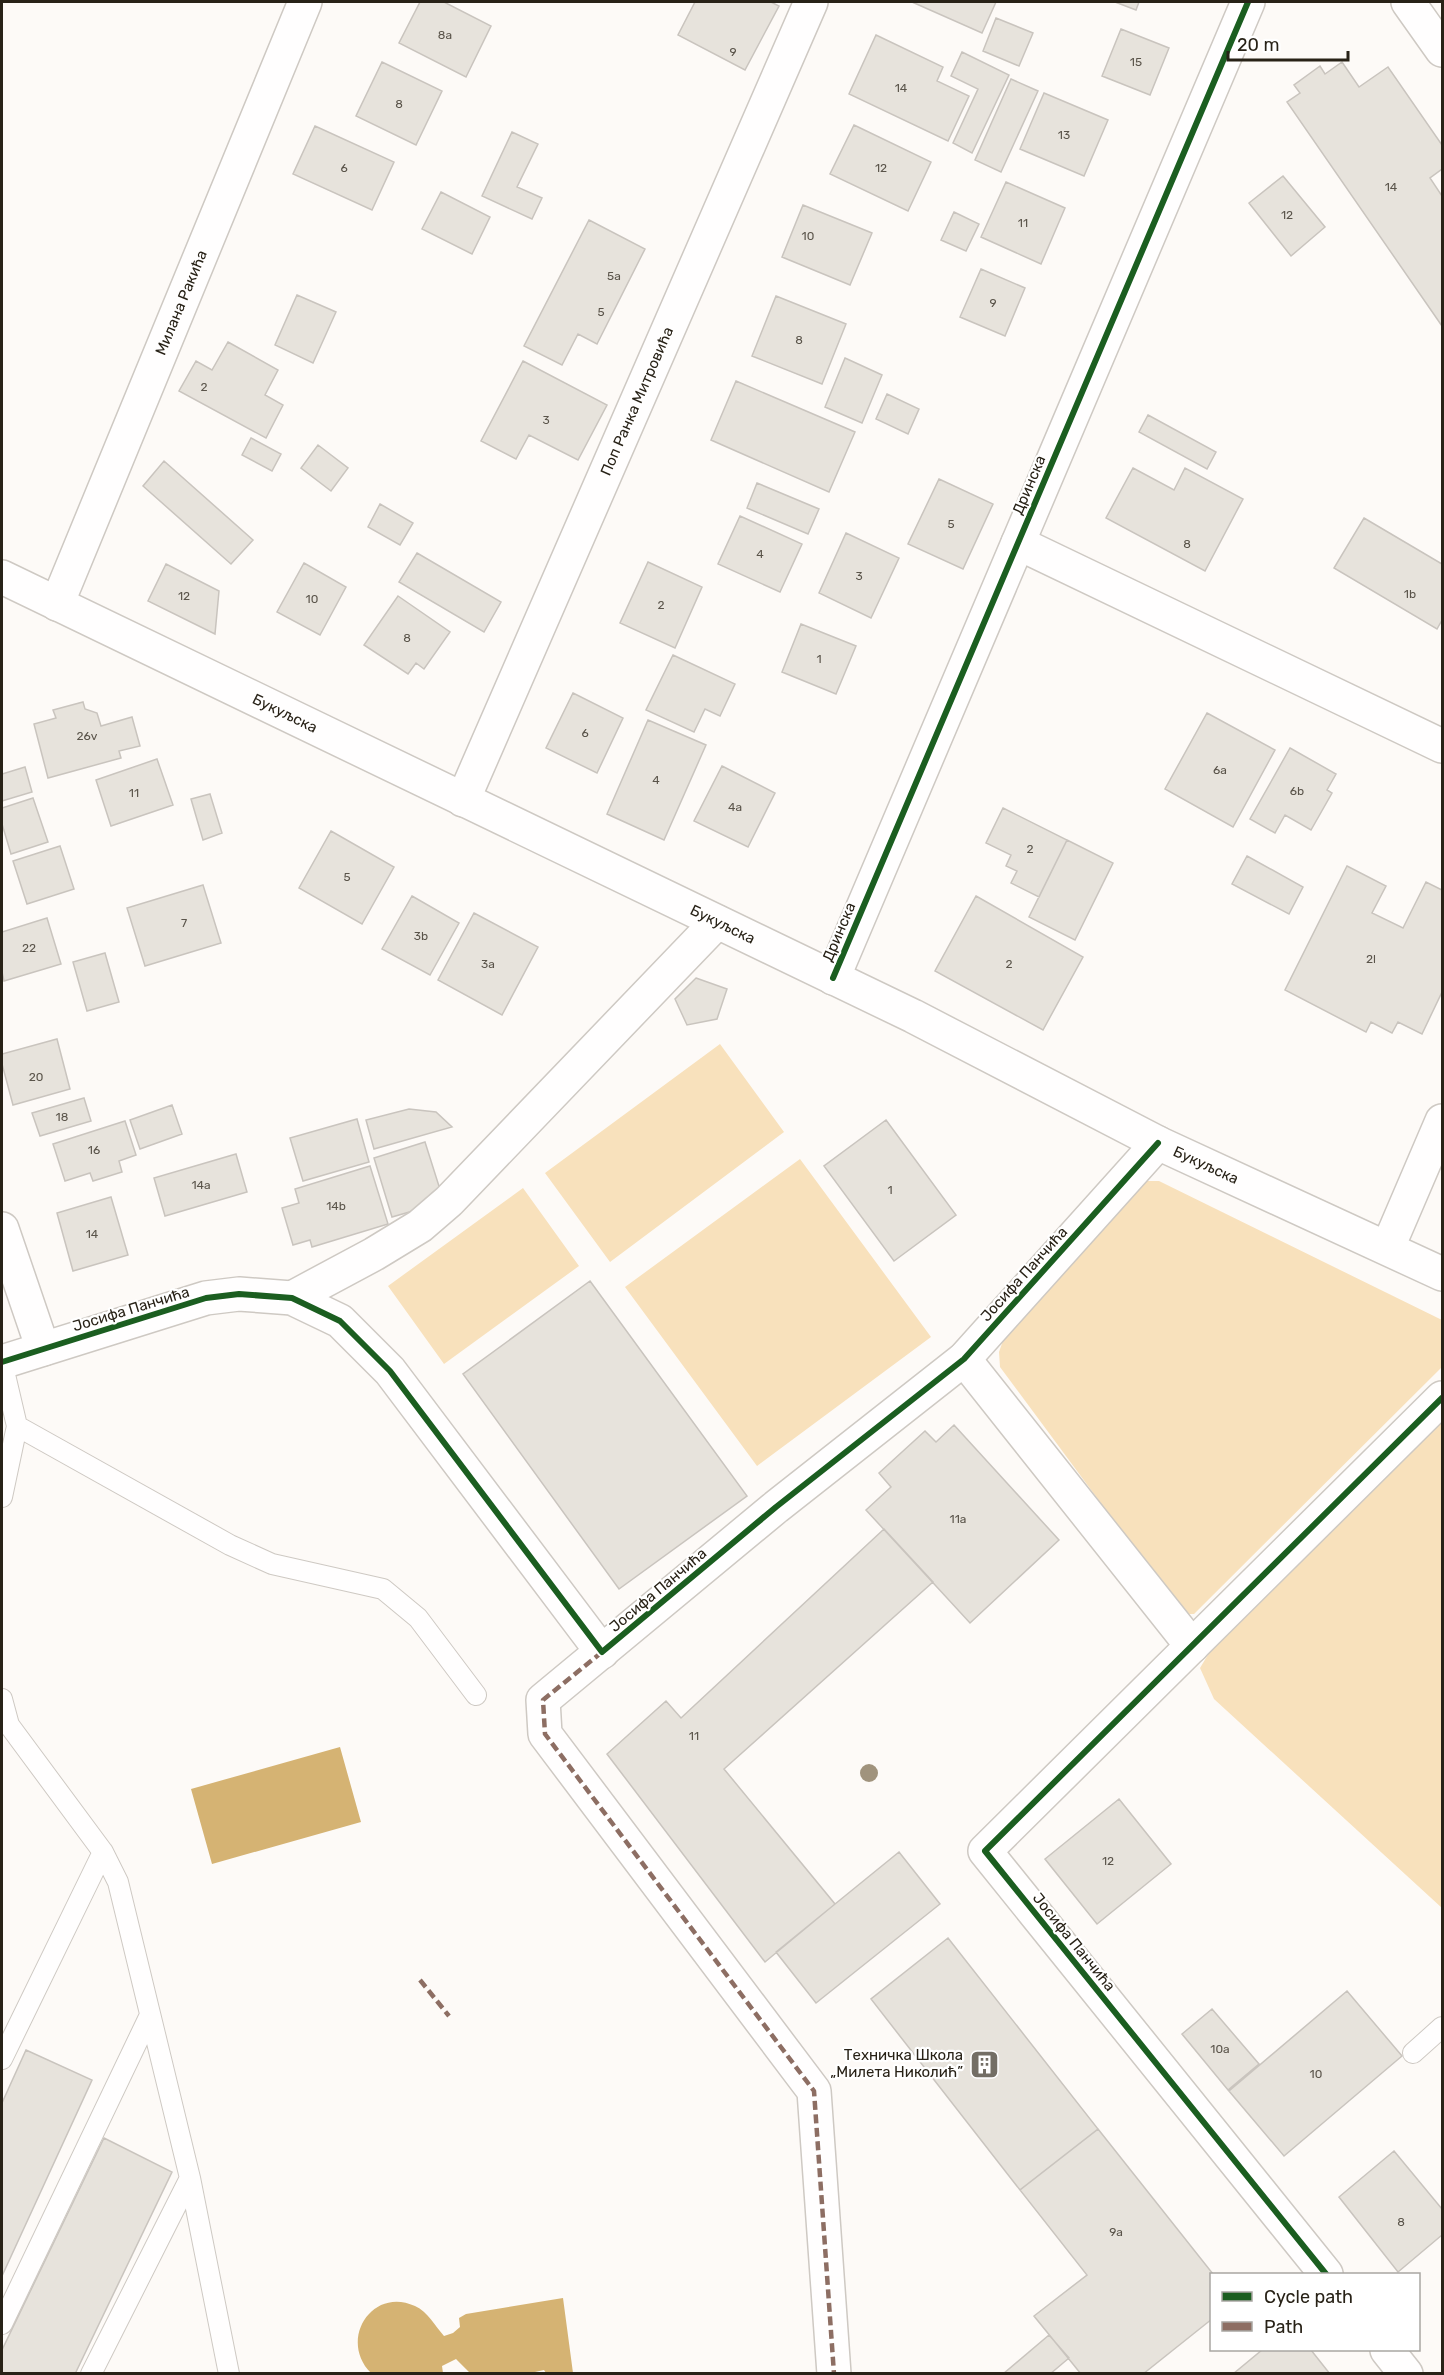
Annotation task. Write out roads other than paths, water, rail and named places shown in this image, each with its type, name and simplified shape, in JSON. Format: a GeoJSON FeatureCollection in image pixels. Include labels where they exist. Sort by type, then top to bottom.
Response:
{"type":"FeatureCollection","features":[{"type":"Feature","properties":{"kind":"street","name":"Милана Ракића"},"geometry":{"type":"LineString","coordinates":[[57,604],[305,2]]}},
{"type":"Feature","properties":{"kind":"street","name":"Поп Ранка Митровића"},"geometry":{"type":"LineString","coordinates":[[463,800],[811,2]]}},
{"type":"Feature","properties":{"kind":"street","name":"Дринска"},"geometry":{"type":"LineString","coordinates":[[833,978],[1248,2]]}},
{"type":"Feature","properties":{"kind":"street"},"geometry":{"type":"LineString","coordinates":[[1408,2],[1443,50]]}},
{"type":"Feature","properties":{"kind":"street"},"geometry":{"type":"LineString","coordinates":[[1018,543],[1443,746]]}},
{"type":"Feature","properties":{"kind":"street","name":"Букуљска"},"geometry":{"type":"LineString","coordinates":[[2,577],[923,1022],[1158,1143],[1443,1274]]}},
{"type":"Feature","properties":{"kind":"street"},"geometry":{"type":"LineString","coordinates":[[292,1298],[374,1254],[420,1226],[449,1201],[717,922]]}},
{"type":"Feature","properties":{"kind":"street"},"geometry":{"type":"LineString","coordinates":[[1388,1247],[1443,1120]]}},
{"type":"Feature","properties":{"kind":"street","name":"Јосифа Панчића"},"geometry":{"type":"LineString","coordinates":[[2,1362],[206,1298],[239,1294],[292,1298],[340,1321],[390,1371],[602,1652],[776,1507],[964,1359],[1158,1143]]}},
{"type":"Feature","properties":{"kind":"street"},"geometry":{"type":"LineString","coordinates":[[2,1229],[43,1349]]}},
{"type":"Feature","properties":{"kind":"street"},"geometry":{"type":"LineString","coordinates":[[964,1359],[1192,1646],[1443,1398]]}},
{"type":"Feature","properties":{"kind":"street","name":"Јосифа Панчића"},"geometry":{"type":"LineString","coordinates":[[1192,1646],[985,1851],[1325,2273]]}},
{"type":"Feature","properties":{"kind":"street"},"geometry":{"type":"LineString","coordinates":[[602,1652],[543,1700],[545,1734],[814,2091],[834,2373]]}},
{"type":"Feature","properties":{"kind":"street"},"geometry":{"type":"LineString","coordinates":[[1389,2351],[1406,2373]]}},
{"type":"Feature","properties":{"kind":"lane"},"geometry":{"type":"LineString","coordinates":[[2,1362],[17,1426],[2,1497]]}},
{"type":"Feature","properties":{"kind":"lane"},"geometry":{"type":"LineString","coordinates":[[17,1426],[230,1545],[272,1564],[383,1589],[418,1618],[476,1695]]}},
{"type":"Feature","properties":{"kind":"lane"},"geometry":{"type":"LineString","coordinates":[[2,1699],[9,1725],[103,1852],[118,1882],[190,2178],[229,2373]]}},
{"type":"Feature","properties":{"kind":"lane"},"geometry":{"type":"LineString","coordinates":[[2,2059],[103,1852]]}},
{"type":"Feature","properties":{"kind":"lane"},"geometry":{"type":"LineString","coordinates":[[2,2324],[150,2016]]}},
{"type":"Feature","properties":{"kind":"lane"},"geometry":{"type":"LineString","coordinates":[[1413,2053],[1443,2027]]}},
{"type":"Feature","properties":{"kind":"lane"},"geometry":{"type":"LineString","coordinates":[[91,2373],[190,2178]]}},
{"type":"Feature","properties":{"kind":"place","name":"Техничка Школа „Милета Николић”"},"geometry":{"type":"Point","coordinates":[984,2064]}}]}
